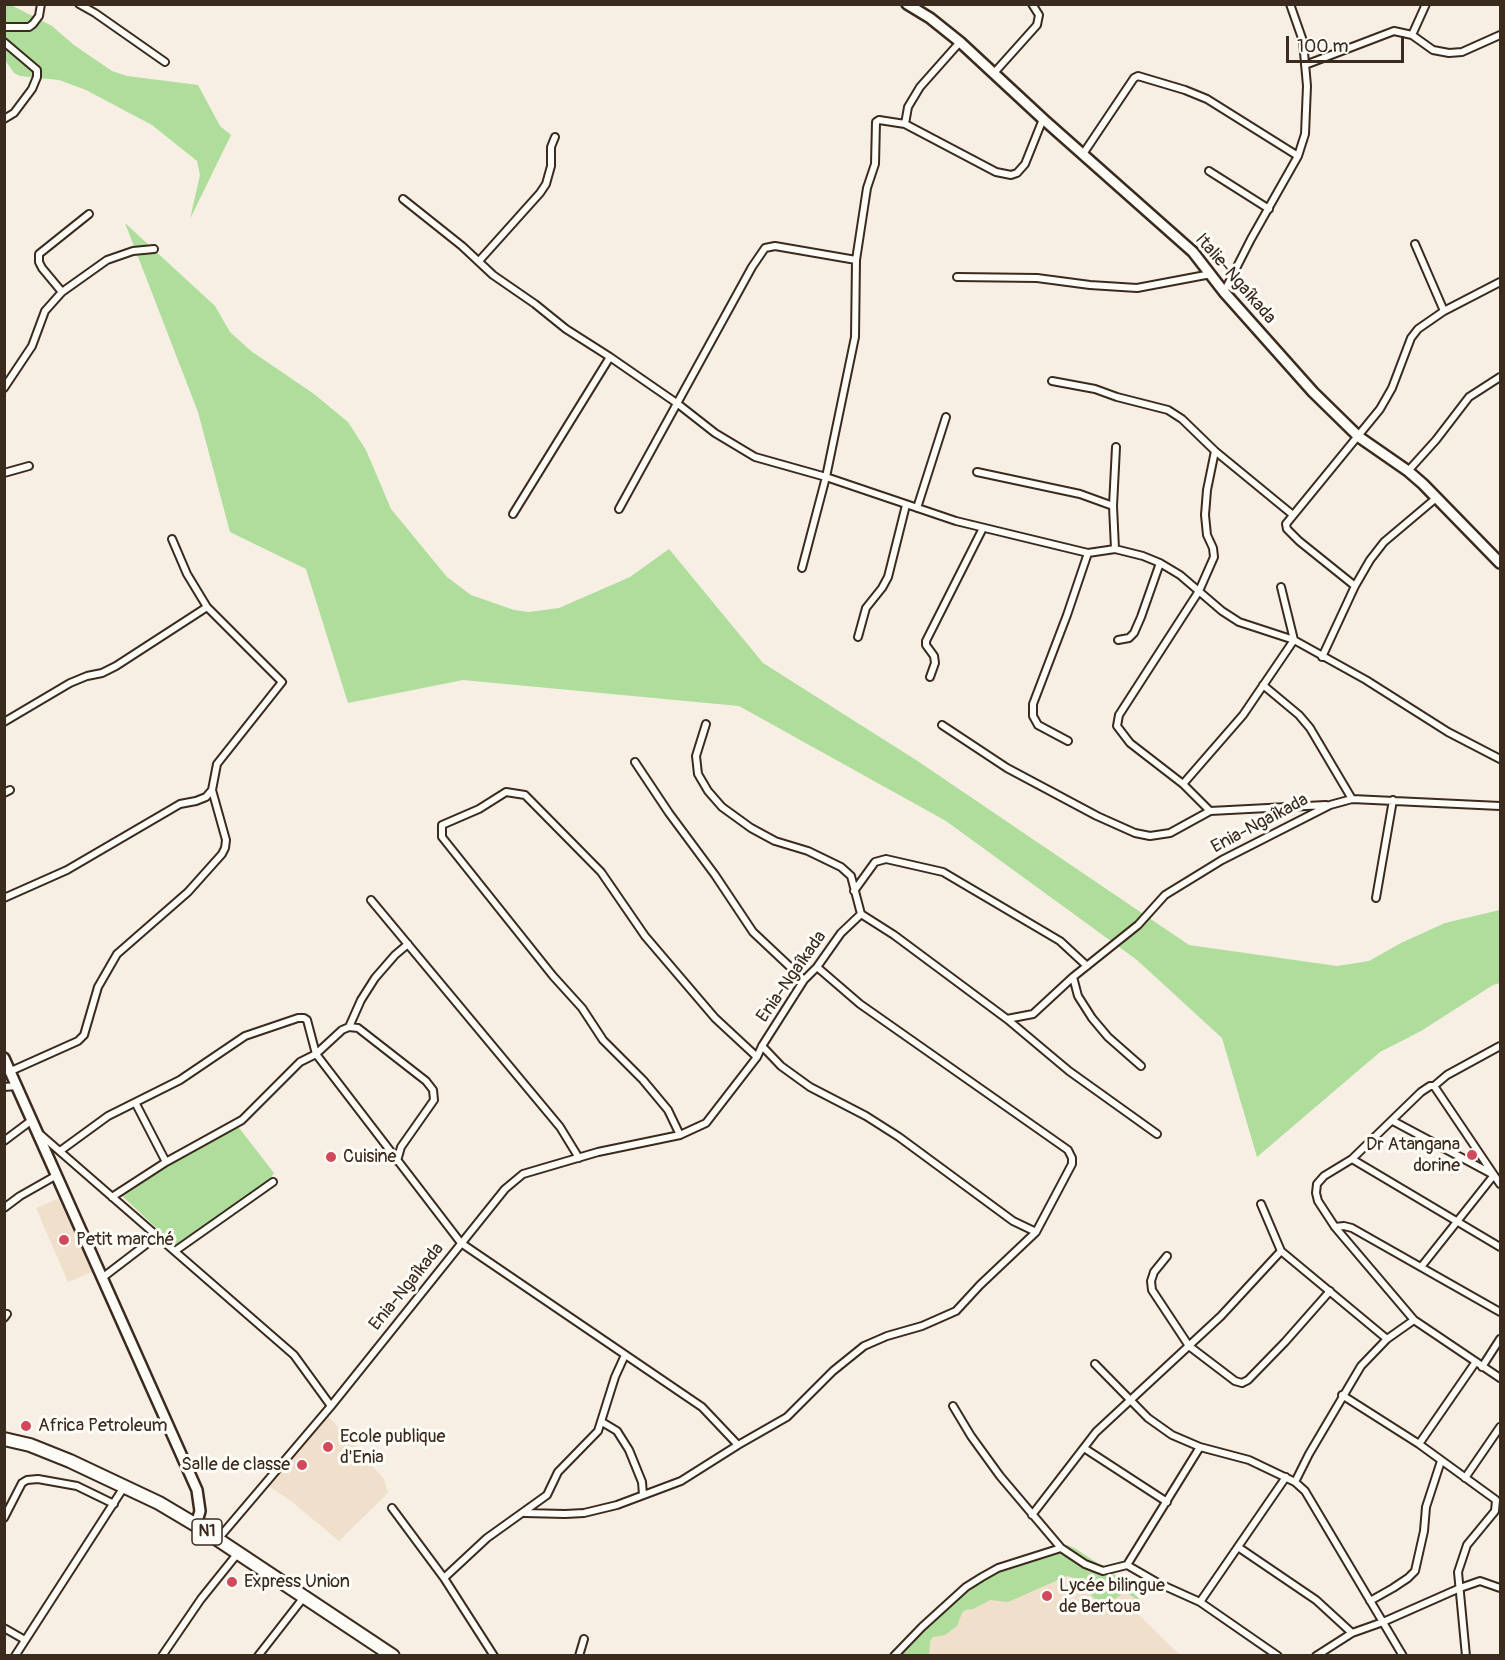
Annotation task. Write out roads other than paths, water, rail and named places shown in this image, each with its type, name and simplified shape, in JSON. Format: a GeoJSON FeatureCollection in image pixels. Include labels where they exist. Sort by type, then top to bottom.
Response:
{"type":"FeatureCollection","features":[{"type":"Feature","properties":{"kind":"highway","name":"N1"},"geometry":{"type":"LineString","coordinates":[[4,1439],[30,1445],[125,1486],[196,1525],[393,1656]]}},
{"type":"Feature","properties":{"kind":"street"},"geometry":{"type":"LineString","coordinates":[[4,27],[29,27],[39,16],[41,4]]}},
{"type":"Feature","properties":{"kind":"street"},"geometry":{"type":"LineString","coordinates":[[79,4],[165,62]]}},
{"type":"Feature","properties":{"kind":"street","name":"Italie-Ngaîkada"},"geometry":{"type":"LineString","coordinates":[[907,4],[930,18],[960,42],[1193,252],[1224,292],[1313,392],[1359,437],[1383,456],[1408,471],[1498,556]]}},
{"type":"Feature","properties":{"kind":"street"},"geometry":{"type":"LineString","coordinates":[[994,73],[1037,25],[1039,15],[1032,4]]}},
{"type":"Feature","properties":{"kind":"street"},"geometry":{"type":"LineString","coordinates":[[1224,292],[1299,156],[1305,134],[1307,86],[1303,41],[1290,4]]}},
{"type":"Feature","properties":{"kind":"street"},"geometry":{"type":"LineString","coordinates":[[1412,35],[1426,4]]}},
{"type":"Feature","properties":{"kind":"street"},"geometry":{"type":"LineString","coordinates":[[1305,65],[1394,31],[1412,35],[1433,50],[1449,53],[1462,52],[1500,35]]}},
{"type":"Feature","properties":{"kind":"street"},"geometry":{"type":"LineString","coordinates":[[4,42],[37,70],[37,77],[32,89],[14,113],[4,119]]}},
{"type":"Feature","properties":{"kind":"street"},"geometry":{"type":"LineString","coordinates":[[904,124],[908,107],[920,87],[960,42]]}},
{"type":"Feature","properties":{"kind":"street"},"geometry":{"type":"LineString","coordinates":[[1083,154],[1130,84],[1138,76],[1207,99],[1299,156]]}},
{"type":"Feature","properties":{"kind":"street"},"geometry":{"type":"LineString","coordinates":[[802,568],[826,477],[855,337],[856,260],[867,188],[876,164],[876,122],[879,120],[904,124],[996,172],[1011,175],[1017,173],[1025,164],[1043,119]]}},
{"type":"Feature","properties":{"kind":"street"},"geometry":{"type":"LineString","coordinates":[[478,261],[546,184],[555,137]]}},
{"type":"Feature","properties":{"kind":"street"},"geometry":{"type":"LineString","coordinates":[[1209,171],[1269,209]]}},
{"type":"Feature","properties":{"kind":"street"},"geometry":{"type":"LineString","coordinates":[[403,199],[493,275],[535,303],[566,329],[678,404],[715,433],[755,457],[826,477],[956,521],[1088,553],[1115,549],[1160,562],[1180,574],[1239,622],[1294,640],[1366,680],[1448,732],[1500,759]]}},
{"type":"Feature","properties":{"kind":"street"},"geometry":{"type":"LineString","coordinates":[[62,292],[42,268],[39,255],[89,214]]}},
{"type":"Feature","properties":{"kind":"street"},"geometry":{"type":"LineString","coordinates":[[1415,244],[1444,311]]}},
{"type":"Feature","properties":{"kind":"street"},"geometry":{"type":"LineString","coordinates":[[619,509],[752,267],[765,248],[775,246],[856,260]]}},
{"type":"Feature","properties":{"kind":"street"},"geometry":{"type":"LineString","coordinates":[[4,388],[32,346],[45,311],[62,292],[107,260],[133,251],[154,249]]}},
{"type":"Feature","properties":{"kind":"street"},"geometry":{"type":"LineString","coordinates":[[957,277],[1037,278],[1137,288],[1211,274]]}},
{"type":"Feature","properties":{"kind":"street"},"geometry":{"type":"LineString","coordinates":[[1355,586],[1285,526],[1380,409],[1392,388],[1411,338],[1418,329],[1444,311],[1500,282]]}},
{"type":"Feature","properties":{"kind":"street"},"geometry":{"type":"LineString","coordinates":[[513,514],[610,357]]}},
{"type":"Feature","properties":{"kind":"street"},"geometry":{"type":"LineString","coordinates":[[1408,471],[1436,440],[1469,397],[1500,377]]}},
{"type":"Feature","properties":{"kind":"street"},"geometry":{"type":"LineString","coordinates":[[1052,381],[1095,389],[1117,398],[1168,410],[1182,419],[1215,451],[1293,515]]}},
{"type":"Feature","properties":{"kind":"street"},"geometry":{"type":"LineString","coordinates":[[917,508],[946,417]]}},
{"type":"Feature","properties":{"kind":"street"},"geometry":{"type":"LineString","coordinates":[[1115,549],[1113,506],[1116,447]]}},
{"type":"Feature","properties":{"kind":"street"},"geometry":{"type":"LineString","coordinates":[[1210,812],[1183,784],[1130,743],[1117,726],[1119,715],[1199,591],[1214,557],[1207,535],[1205,515],[1207,490],[1215,451]]}},
{"type":"Feature","properties":{"kind":"street"},"geometry":{"type":"LineString","coordinates":[[4,473],[29,466]]}},
{"type":"Feature","properties":{"kind":"street"},"geometry":{"type":"LineString","coordinates":[[977,472],[1080,494],[1113,506]]}},
{"type":"Feature","properties":{"kind":"street"},"geometry":{"type":"LineString","coordinates":[[1322,657],[1355,586],[1384,542],[1436,498]]}},
{"type":"Feature","properties":{"kind":"street"},"geometry":{"type":"LineString","coordinates":[[858,637],[866,608],[888,577],[906,504]]}},
{"type":"Feature","properties":{"kind":"street"},"geometry":{"type":"LineString","coordinates":[[930,677],[935,663],[926,641],[983,528]]}},
{"type":"Feature","properties":{"kind":"street"},"geometry":{"type":"LineString","coordinates":[[172,539],[187,574],[207,607],[282,682],[217,764],[212,790],[226,840],[222,854],[188,892],[117,954],[98,987],[84,1035],[78,1041],[6,1063],[197,1490],[200,1511],[196,1525]]}},
{"type":"Feature","properties":{"kind":"street"},"geometry":{"type":"LineString","coordinates":[[1068,741],[1038,725],[1033,716],[1033,704],[1088,553]]}},
{"type":"Feature","properties":{"kind":"street"},"geometry":{"type":"LineString","coordinates":[[1118,640],[1129,638],[1134,633],[1160,562]]}},
{"type":"Feature","properties":{"kind":"street"},"geometry":{"type":"LineString","coordinates":[[1183,784],[1243,715],[1294,640],[1281,587]]}},
{"type":"Feature","properties":{"kind":"street"},"geometry":{"type":"LineString","coordinates":[[4,722],[70,683],[116,666],[207,607]]}},
{"type":"Feature","properties":{"kind":"street"},"geometry":{"type":"LineString","coordinates":[[1263,685],[1299,715],[1310,728],[1352,799]]}},
{"type":"Feature","properties":{"kind":"street"},"geometry":{"type":"LineString","coordinates":[[706,724],[696,756],[698,774],[708,791],[722,807],[751,828],[775,841],[808,851],[841,867],[851,876],[861,914],[894,935],[1008,1019],[1069,1071],[1157,1134]]}},
{"type":"Feature","properties":{"kind":"street"},"geometry":{"type":"LineString","coordinates":[[942,725],[1007,768],[1097,816],[1135,833],[1150,836],[1170,833],[1210,812],[1330,805]]}},
{"type":"Feature","properties":{"kind":"street"},"geometry":{"type":"LineString","coordinates":[[635,762],[753,932],[804,980]]}},
{"type":"Feature","properties":{"kind":"street"},"geometry":{"type":"LineString","coordinates":[[4,898],[67,870],[180,804],[206,797],[212,790]]}},
{"type":"Feature","properties":{"kind":"street"},"geometry":{"type":"LineString","coordinates":[[680,1136],[668,1110],[643,1080],[603,1040],[582,1008],[546,968],[442,837],[442,825],[479,809],[506,792],[525,795],[601,872],[645,936],[715,1018],[757,1057]]}},
{"type":"Feature","properties":{"kind":"street","name":"Enia-Ngaîkada"},"geometry":{"type":"LineString","coordinates":[[1008,1019],[1033,1014],[1073,977],[1138,925],[1165,895],[1222,860],[1330,805],[1352,799],[1500,806]]}},
{"type":"Feature","properties":{"kind":"street"},"geometry":{"type":"LineString","coordinates":[[1376,898],[1393,800]]}},
{"type":"Feature","properties":{"kind":"street"},"geometry":{"type":"LineString","coordinates":[[854,891],[875,862],[886,859],[943,872],[1060,941],[1087,966]]}},
{"type":"Feature","properties":{"kind":"street"},"geometry":{"type":"LineString","coordinates":[[371,900],[560,1127],[579,1158]]}},
{"type":"Feature","properties":{"kind":"street","name":"Enia-Ngaîkada"},"geometry":{"type":"LineString","coordinates":[[218,1539],[331,1406],[505,1189],[523,1174],[598,1152],[680,1136],[706,1123],[757,1057],[804,980],[817,967],[841,933],[861,914]]}},
{"type":"Feature","properties":{"kind":"street"},"geometry":{"type":"LineString","coordinates":[[348,1027],[375,978],[408,944]]}},
{"type":"Feature","properties":{"kind":"street"},"geometry":{"type":"LineString","coordinates":[[525,1513],[584,1513],[617,1505],[681,1481],[787,1417],[833,1371],[864,1346],[887,1336],[922,1326],[956,1311],[1036,1232],[1072,1164],[1068,1150],[860,1004],[817,967]]}},
{"type":"Feature","properties":{"kind":"street"},"geometry":{"type":"LineString","coordinates":[[1073,977],[1078,996],[1092,1018],[1108,1038],[1141,1066]]}},
{"type":"Feature","properties":{"kind":"street"},"geometry":{"type":"LineString","coordinates":[[60,1152],[108,1116],[180,1080],[244,1036],[298,1018],[307,1020],[316,1054],[461,1243],[702,1407],[738,1445]]}},
{"type":"Feature","properties":{"kind":"street"},"geometry":{"type":"LineString","coordinates":[[112,1197],[166,1162],[242,1120],[300,1062],[316,1054],[348,1027],[363,1031],[433,1089],[434,1100],[402,1147],[397,1161]]}},
{"type":"Feature","properties":{"kind":"street"},"geometry":{"type":"LineString","coordinates":[[762,1046],[781,1066],[810,1087],[866,1116],[899,1137],[1005,1216],[1036,1232]]}},
{"type":"Feature","properties":{"kind":"street"},"geometry":{"type":"LineString","coordinates":[[1500,1046],[1447,1074],[1434,1086],[1421,1092],[1352,1159],[1324,1176],[1317,1184],[1316,1193],[1318,1201],[1335,1227],[1414,1320],[1500,1378]]}},
{"type":"Feature","properties":{"kind":"street"},"geometry":{"type":"LineString","coordinates":[[4,1087],[17,1086]]}},
{"type":"Feature","properties":{"kind":"street"},"geometry":{"type":"LineString","coordinates":[[1434,1086],[1500,1184]]}},
{"type":"Feature","properties":{"kind":"street"},"geometry":{"type":"LineString","coordinates":[[136,1104],[166,1162]]}},
{"type":"Feature","properties":{"kind":"street"},"geometry":{"type":"LineString","coordinates":[[4,1142],[32,1120]]}},
{"type":"Feature","properties":{"kind":"street"},"geometry":{"type":"LineString","coordinates":[[1393,1121],[1494,1175]]}},
{"type":"Feature","properties":{"kind":"street"},"geometry":{"type":"LineString","coordinates":[[38,1132],[294,1354],[331,1406]]}},
{"type":"Feature","properties":{"kind":"street"},"geometry":{"type":"LineString","coordinates":[[1352,1159],[1500,1247]]}},
{"type":"Feature","properties":{"kind":"street"},"geometry":{"type":"LineString","coordinates":[[4,1208],[57,1174]]}},
{"type":"Feature","properties":{"kind":"street"},"geometry":{"type":"LineString","coordinates":[[1421,1267],[1494,1175]]}},
{"type":"Feature","properties":{"kind":"street"},"geometry":{"type":"LineString","coordinates":[[175,1251],[273,1182]]}},
{"type":"Feature","properties":{"kind":"street"},"geometry":{"type":"LineString","coordinates":[[1261,1204],[1281,1251],[1388,1339]]}},
{"type":"Feature","properties":{"kind":"street"},"geometry":{"type":"LineString","coordinates":[[1335,1227],[1352,1228],[1500,1312]]}},
{"type":"Feature","properties":{"kind":"street"},"geometry":{"type":"LineString","coordinates":[[102,1278],[157,1236]]}},
{"type":"Feature","properties":{"kind":"street"},"geometry":{"type":"LineString","coordinates":[[1032,1515],[1096,1432],[1221,1316],[1281,1251]]}},
{"type":"Feature","properties":{"kind":"street"},"geometry":{"type":"LineString","coordinates":[[1167,1256],[1154,1272],[1151,1281],[1152,1290],[1189,1346],[1235,1381],[1242,1383],[1248,1380],[1285,1342],[1330,1291]]}},
{"type":"Feature","properties":{"kind":"street"},"geometry":{"type":"LineString","coordinates":[[1295,1482],[1342,1395],[1361,1366],[1388,1339],[1414,1320]]}},
{"type":"Feature","properties":{"kind":"street"},"geometry":{"type":"LineString","coordinates":[[1482,1367],[1500,1339]]}},
{"type":"Feature","properties":{"kind":"street"},"geometry":{"type":"LineString","coordinates":[[444,1578],[487,1538],[525,1513],[547,1495],[558,1472],[590,1441],[602,1422],[607,1400],[625,1355]]}},
{"type":"Feature","properties":{"kind":"street"},"geometry":{"type":"LineString","coordinates":[[1419,1444],[1475,1363]]}},
{"type":"Feature","properties":{"kind":"street"},"geometry":{"type":"LineString","coordinates":[[1095,1364],[1148,1418],[1172,1435],[1200,1448],[1249,1461],[1286,1477],[1305,1491],[1403,1656]]}},
{"type":"Feature","properties":{"kind":"street"},"geometry":{"type":"LineString","coordinates":[[1342,1395],[1419,1444],[1496,1500],[1495,1511],[1467,1545],[1458,1572],[1466,1656]]}},
{"type":"Feature","properties":{"kind":"street"},"geometry":{"type":"LineString","coordinates":[[954,1406],[971,1436],[1032,1515],[1061,1548],[1085,1564],[1103,1571],[1127,1565],[1200,1448]]}},
{"type":"Feature","properties":{"kind":"street"},"geometry":{"type":"LineString","coordinates":[[602,1422],[617,1431],[629,1450],[642,1482],[643,1495]]}},
{"type":"Feature","properties":{"kind":"street"},"geometry":{"type":"LineString","coordinates":[[1465,1478],[1500,1427]]}},
{"type":"Feature","properties":{"kind":"street"},"geometry":{"type":"LineString","coordinates":[[1084,1448],[1167,1502]]}},
{"type":"Feature","properties":{"kind":"street"},"geometry":{"type":"LineString","coordinates":[[1370,1601],[1393,1588],[1415,1571],[1424,1531],[1426,1507],[1441,1461]]}},
{"type":"Feature","properties":{"kind":"street"},"geometry":{"type":"LineString","coordinates":[[1200,1602],[1286,1477]]}},
{"type":"Feature","properties":{"kind":"street"},"geometry":{"type":"LineString","coordinates":[[4,1518],[22,1483],[27,1480],[38,1479],[78,1486],[114,1504]]}},
{"type":"Feature","properties":{"kind":"street"},"geometry":{"type":"LineString","coordinates":[[15,1656],[125,1486]]}},
{"type":"Feature","properties":{"kind":"street"},"geometry":{"type":"LineString","coordinates":[[392,1508],[444,1578],[494,1656]]}},
{"type":"Feature","properties":{"kind":"street"},"geometry":{"type":"LineString","coordinates":[[1238,1547],[1316,1600],[1352,1633]]}},
{"type":"Feature","properties":{"kind":"street"},"geometry":{"type":"LineString","coordinates":[[894,1656],[922,1626],[982,1576],[998,1568],[1061,1548]]}},
{"type":"Feature","properties":{"kind":"street"},"geometry":{"type":"LineString","coordinates":[[162,1656],[201,1599],[238,1553]]}},
{"type":"Feature","properties":{"kind":"street"},"geometry":{"type":"LineString","coordinates":[[1127,1565],[1200,1602],[1243,1629],[1278,1656]]}},
{"type":"Feature","properties":{"kind":"street"},"geometry":{"type":"LineString","coordinates":[[1316,1656],[1352,1633],[1460,1588],[1480,1581],[1500,1588]]}},
{"type":"Feature","properties":{"kind":"street"},"geometry":{"type":"LineString","coordinates":[[258,1656],[304,1597]]}},
{"type":"Feature","properties":{"kind":"street"},"geometry":{"type":"LineString","coordinates":[[4,1628],[25,1640]]}},
{"type":"Feature","properties":{"kind":"street"},"geometry":{"type":"LineString","coordinates":[[579,1656],[584,1639]]}},
{"type":"Feature","properties":{"kind":"place","name":"Dr Atangana dorine"},"geometry":{"type":"Point","coordinates":[1472,1155]}},
{"type":"Feature","properties":{"kind":"place","name":"Cuisine"},"geometry":{"type":"Point","coordinates":[331,1157]}},
{"type":"Feature","properties":{"kind":"place","name":"Petit marché"},"geometry":{"type":"Point","coordinates":[64,1240]}},
{"type":"Feature","properties":{"kind":"place","name":"Africa Petroleum"},"geometry":{"type":"Point","coordinates":[26,1426]}},
{"type":"Feature","properties":{"kind":"place","name":"Ecole publique d'Enia"},"geometry":{"type":"Point","coordinates":[328,1447]}},
{"type":"Feature","properties":{"kind":"place","name":"Salle de classe"},"geometry":{"type":"Point","coordinates":[302,1465]}},
{"type":"Feature","properties":{"kind":"place","name":"Express Union"},"geometry":{"type":"Point","coordinates":[232,1582]}},
{"type":"Feature","properties":{"kind":"place","name":"Lycée bilingue de Bertoua"},"geometry":{"type":"Point","coordinates":[1047,1596]}}]}
